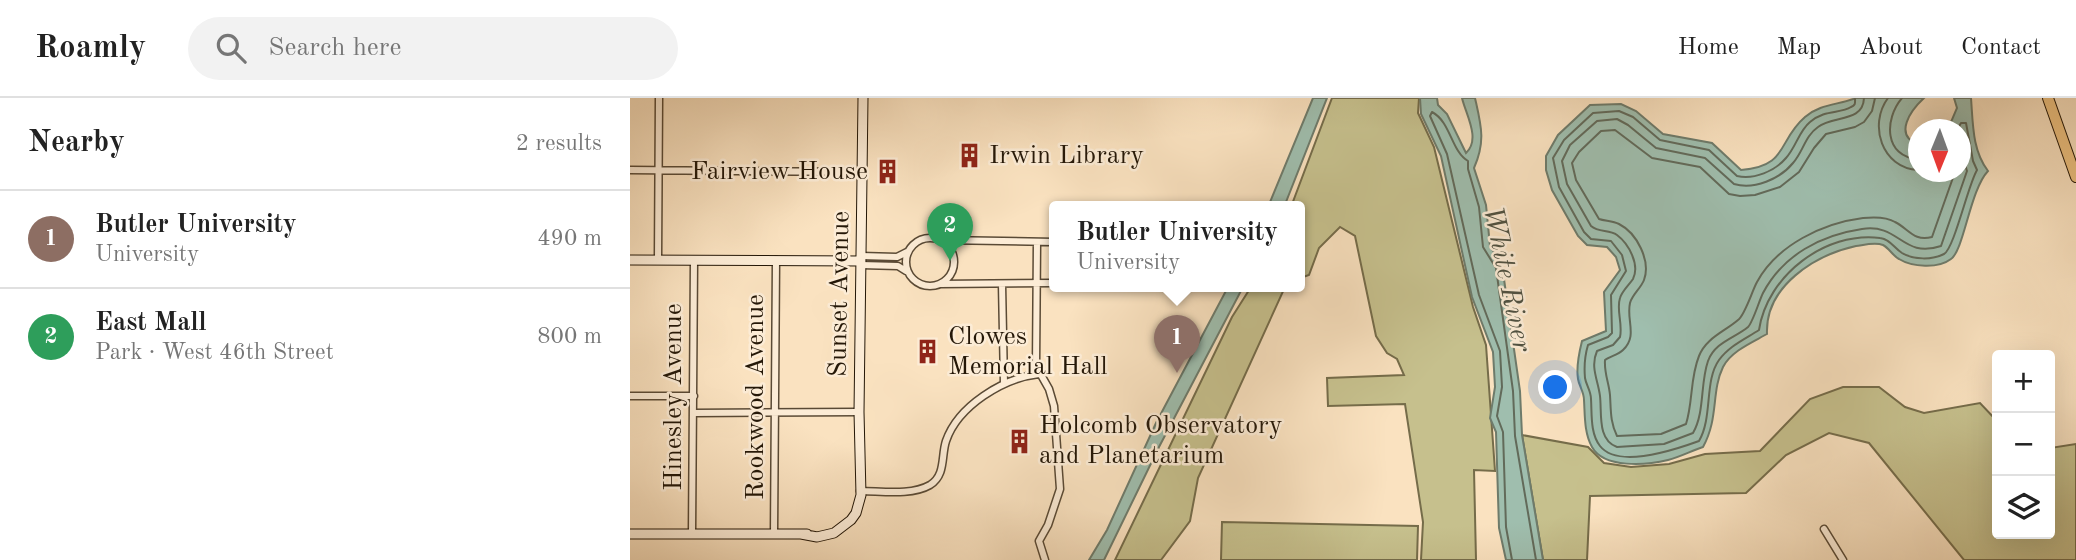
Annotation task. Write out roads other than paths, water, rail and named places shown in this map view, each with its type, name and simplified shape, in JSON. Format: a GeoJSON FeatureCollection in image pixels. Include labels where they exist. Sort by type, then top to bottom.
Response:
{"type":"FeatureCollection","features":[{"type":"Feature","properties":{"kind":"main road"},"geometry":{"type":"LineString","coordinates":[[2048,98],[2076,177]]}},
{"type":"Feature","properties":{"kind":"street"},"geometry":{"type":"LineString","coordinates":[[658,260],[659,98]]}},
{"type":"Feature","properties":{"kind":"street","name":"Sunset Avenue"},"geometry":{"type":"LineString","coordinates":[[774,534],[823,535],[839,526],[848,516],[860,491],[863,98]]}},
{"type":"Feature","properties":{"kind":"street"},"geometry":{"type":"LineString","coordinates":[[630,170],[862,172]]}},
{"type":"Feature","properties":{"kind":"street"},"geometry":{"type":"LineString","coordinates":[[630,260],[861,261],[897,257],[919,240],[930,238],[947,241],[1049,242]]}},
{"type":"Feature","properties":{"kind":"street"},"geometry":{"type":"LineString","coordinates":[[930,238],[944,242],[952,254],[949,275],[938,284]]}},
{"type":"Feature","properties":{"kind":"street"},"geometry":{"type":"LineString","coordinates":[[1037,242],[1036,365],[1049,389],[1055,412],[1060,486],[1058,498],[1039,542],[1045,560]]}},
{"type":"Feature","properties":{"kind":"street"},"geometry":{"type":"LineString","coordinates":[[909,250],[906,264],[909,274]]}},
{"type":"Feature","properties":{"kind":"street","name":"Hinesley Avenue"},"geometry":{"type":"LineString","coordinates":[[692,534],[694,260]]}},
{"type":"Feature","properties":{"kind":"street","name":"Rookwood Avenue"},"geometry":{"type":"LineString","coordinates":[[774,534],[776,260]]}},
{"type":"Feature","properties":{"kind":"street"},"geometry":{"type":"LineString","coordinates":[[861,261],[898,266],[922,284],[1049,283]]}},
{"type":"Feature","properties":{"kind":"street"},"geometry":{"type":"LineString","coordinates":[[1002,284],[1004,384]]}},
{"type":"Feature","properties":{"kind":"street"},"geometry":{"type":"LineString","coordinates":[[860,491],[917,490],[933,483],[941,472],[945,445],[954,425],[969,408],[1004,384],[1039,374]]}},
{"type":"Feature","properties":{"kind":"street"},"geometry":{"type":"LineString","coordinates":[[630,396],[694,396]]}},
{"type":"Feature","properties":{"kind":"street"},"geometry":{"type":"LineString","coordinates":[[694,413],[859,412]]}},
{"type":"Feature","properties":{"kind":"street"},"geometry":{"type":"LineString","coordinates":[[1824,529],[1843,560]]}},
{"type":"Feature","properties":{"kind":"street"},"geometry":{"type":"LineString","coordinates":[[630,534],[774,534]]}},
{"type":"Feature","properties":{"kind":"water"},"geometry":{"type":"Polygon","coordinates":[[[1313,98],[1327,98],[1286,201],[1270,201],[1313,98]]]}},
{"type":"Feature","properties":{"kind":"water"},"geometry":{"type":"Polygon","coordinates":[[[1420,98],[1437,98],[1438,105],[1447,114],[1466,153],[1472,141],[1472,134],[1462,98],[1475,98],[1481,141],[1474,168],[1486,205],[1490,246],[1502,265],[1520,391],[1522,435],[1543,560],[1506,560],[1499,528],[1496,432],[1490,418],[1495,387],[1493,352],[1472,297],[1441,156],[1421,114],[1420,98]]]}},
{"type":"Feature","properties":{"kind":"water"},"geometry":{"type":"Polygon","coordinates":[[[1856,98],[1924,98],[1910,115],[1905,129],[1908,136],[1908,182],[1971,182],[1971,119],[1952,119],[1957,108],[1954,98],[1971,98],[1976,145],[1988,171],[1976,191],[1956,253],[1946,262],[1932,266],[1918,265],[1904,262],[1883,245],[1870,244],[1840,250],[1809,265],[1783,287],[1774,301],[1767,334],[1737,352],[1723,367],[1719,376],[1711,426],[1703,447],[1672,459],[1649,463],[1627,464],[1606,459],[1598,454],[1589,442],[1586,430],[1584,397],[1578,379],[1578,360],[1582,341],[1606,331],[1604,292],[1620,270],[1616,257],[1607,247],[1587,245],[1578,236],[1552,190],[1546,170],[1546,156],[1558,135],[1590,105],[1621,104],[1636,111],[1663,134],[1712,143],[1741,170],[1756,168],[1775,158],[1796,126],[1805,117],[1823,107],[1856,98]]]}},
{"type":"Feature","properties":{"kind":"water"},"geometry":{"type":"Polygon","coordinates":[[[1225,292],[1240,292],[1159,447],[1104,560],[1089,560],[1107,530],[1156,423],[1225,292]]]}},
{"type":"Feature","properties":{"kind":"place","name":"Irwin Library"},"geometry":{"type":"Point","coordinates":[969,156]}},
{"type":"Feature","properties":{"kind":"place","name":"Fairview House"},"geometry":{"type":"Point","coordinates":[888,172]}},
{"type":"Feature","properties":{"kind":"place","name":"East Mall"},"geometry":{"type":"Point","coordinates":[950,261]}},
{"type":"Feature","properties":{"kind":"place","name":"Clowes Memorial Hall"},"geometry":{"type":"Point","coordinates":[928,352]}},
{"type":"Feature","properties":{"kind":"place","name":"Butler University"},"geometry":{"type":"Point","coordinates":[1177,373]}},
{"type":"Feature","properties":{"kind":"place","name":"Holcomb Observatory and Planetarium"},"geometry":{"type":"Point","coordinates":[1019,441]}},
{"type":"Feature","properties":{"kind":"water label","name":"White River"},"geometry":{"type":"Point","coordinates":[1506,279]}}]}
